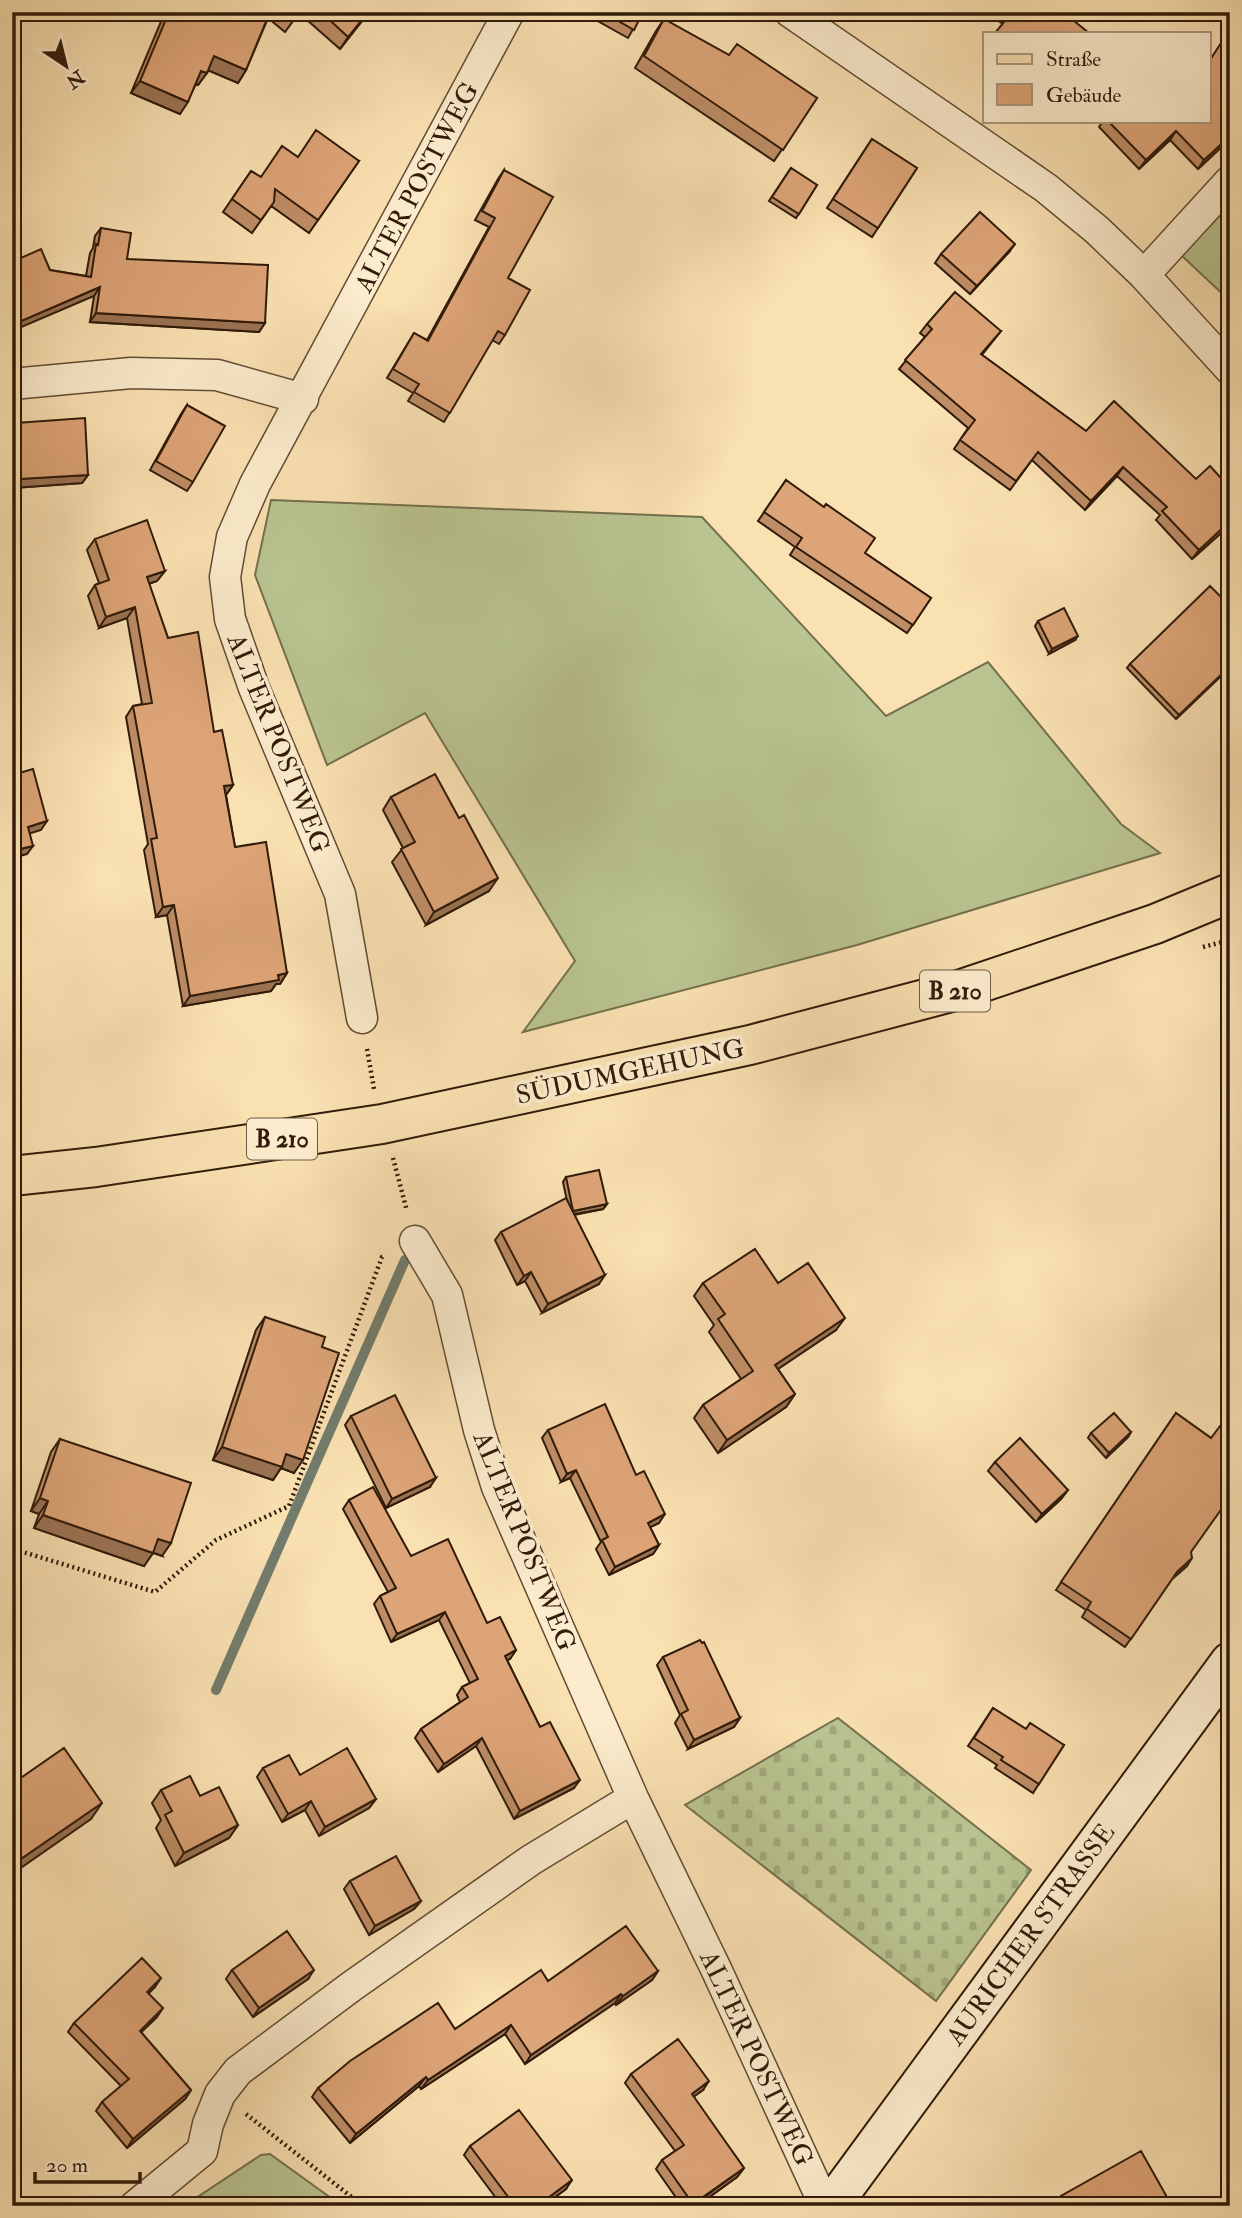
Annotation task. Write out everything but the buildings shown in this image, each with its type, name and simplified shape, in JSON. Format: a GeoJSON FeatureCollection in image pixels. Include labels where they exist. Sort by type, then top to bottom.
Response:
{"type":"FeatureCollection","features":[{"type":"Feature","properties":{"kind":"main road","name":"SÜDUMGEHUNG"},"geometry":{"type":"LineString","coordinates":[[12,1176],[96,1167],[382,1124],[750,1045],[959,990],[1156,924],[1230,893]]}},
{"type":"Feature","properties":{"kind":"street","name":"ALTER POSTWEG"},"geometry":{"type":"LineString","coordinates":[[362,1018],[340,894],[254,688],[230,619],[225,577],[232,537],[255,484],[509,12]]}},
{"type":"Feature","properties":{"kind":"street"},"geometry":{"type":"LineString","coordinates":[[790,12],[1046,188],[1097,230],[1144,275],[1230,369]]}},
{"type":"Feature","properties":{"kind":"street"},"geometry":{"type":"LineString","coordinates":[[1144,275],[1230,181]]}},
{"type":"Feature","properties":{"kind":"street"},"geometry":{"type":"LineString","coordinates":[[12,384],[131,373],[217,375],[303,398]]}},
{"type":"Feature","properties":{"kind":"street","name":"ALTER POSTWEG"},"geometry":{"type":"LineString","coordinates":[[415,1241],[447,1295],[479,1430],[497,1487],[634,1798],[717,1970],[825,2206]]}},
{"type":"Feature","properties":{"kind":"street","name":"AURICHER STRASSE"},"geometry":{"type":"LineString","coordinates":[[831,2206],[1230,1662]]}},
{"type":"Feature","properties":{"kind":"street"},"geometry":{"type":"LineString","coordinates":[[135,2206],[202,2151],[208,2124],[229,2083],[352,1986],[531,1860],[634,1798]]}},
{"type":"Feature","properties":{"kind":"path"},"geometry":{"type":"LineString","coordinates":[[12,1545],[13,1549],[155,1592],[216,1539],[289,1506],[383,1257],[415,1241],[382,1124],[362,1018]]}},
{"type":"Feature","properties":{"kind":"path"},"geometry":{"type":"LineString","coordinates":[[229,2083],[363,2206]]}},
{"type":"Feature","properties":{"kind":"green space"},"geometry":{"type":"Polygon","coordinates":[[[1230,205],[1230,301],[1181,255],[1230,205]]]}},
{"type":"Feature","properties":{"kind":"green space"},"geometry":{"type":"Polygon","coordinates":[[[271,500],[702,517],[886,716],[988,662],[1121,824],[1160,853],[857,945],[523,1032],[575,961],[425,713],[327,765],[255,575],[271,500]]]}},
{"type":"Feature","properties":{"kind":"green space"},"geometry":{"type":"Polygon","coordinates":[[[838,1718],[1031,1870],[936,2001],[685,1805],[838,1718]]]}},
{"type":"Feature","properties":{"kind":"green space"},"geometry":{"type":"Polygon","coordinates":[[[270,2154],[342,2206],[184,2206],[261,2155],[270,2154]]]}},
{"type":"Feature","properties":{"kind":"waterway"},"geometry":{"type":"LineString","coordinates":[[216,1690],[405,1260]]}}]}
